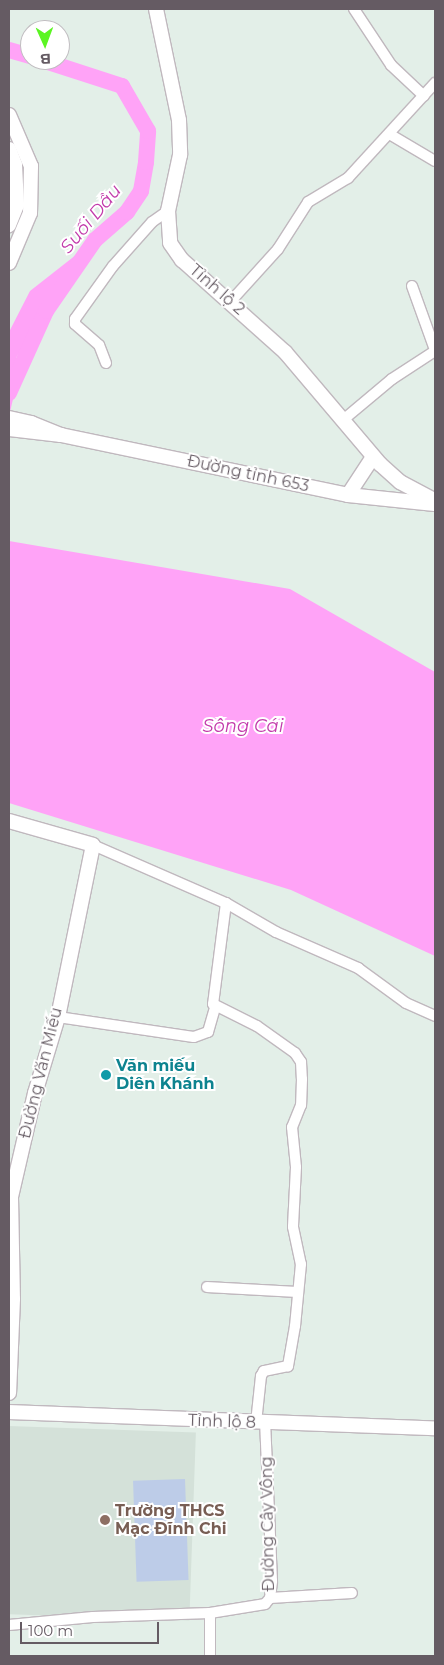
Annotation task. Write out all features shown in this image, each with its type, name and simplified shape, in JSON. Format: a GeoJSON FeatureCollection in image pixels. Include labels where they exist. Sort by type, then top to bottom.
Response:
{"type":"FeatureCollection","features":[{"type":"Feature","properties":{"kind":"street","name":"Tỉnh lộ 2"},"geometry":{"type":"LineString","coordinates":[[156,9],[179,120],[180,155],[168,211],[167,228],[177,253],[210,286],[231,301],[285,352],[374,457],[400,482],[435,502]]}},
{"type":"Feature","properties":{"kind":"street"},"geometry":{"type":"LineString","coordinates":[[354,9],[391,65],[424,96]]}},
{"type":"Feature","properties":{"kind":"street"},"geometry":{"type":"LineString","coordinates":[[231,301],[278,249],[308,202],[348,178],[391,135],[435,83]]}},
{"type":"Feature","properties":{"kind":"street"},"geometry":{"type":"LineString","coordinates":[[9,115],[31,166],[30,213],[9,262]]}},
{"type":"Feature","properties":{"kind":"street"},"geometry":{"type":"LineString","coordinates":[[391,135],[435,161]]}},
{"type":"Feature","properties":{"kind":"street"},"geometry":{"type":"LineString","coordinates":[[9,149],[15,165],[16,205],[9,225]]}},
{"type":"Feature","properties":{"kind":"street"},"geometry":{"type":"LineString","coordinates":[[106,363],[99,345],[78,327],[75,319],[114,266],[152,222],[168,211]]}},
{"type":"Feature","properties":{"kind":"street"},"geometry":{"type":"LineString","coordinates":[[343,420],[392,379],[435,351],[412,286]]}},
{"type":"Feature","properties":{"kind":"street","name":"Đường tỉnh 653"},"geometry":{"type":"LineString","coordinates":[[9,418],[30,428],[348,495],[435,502]]}},
{"type":"Feature","properties":{"kind":"street","name":"Đường tỉnh 653"},"geometry":{"type":"LineString","coordinates":[[9,429],[30,428]]}},
{"type":"Feature","properties":{"kind":"street"},"geometry":{"type":"LineString","coordinates":[[348,495],[374,457]]}},
{"type":"Feature","properties":{"kind":"street"},"geometry":{"type":"LineString","coordinates":[[9,821],[93,845],[226,903],[276,932],[358,968],[406,1003],[435,1016]]}},
{"type":"Feature","properties":{"kind":"street","name":"Đường Văn Miếu"},"geometry":{"type":"LineString","coordinates":[[9,1393],[13,1299],[11,1197],[35,1093],[58,1017],[93,845]]}},
{"type":"Feature","properties":{"kind":"street"},"geometry":{"type":"LineString","coordinates":[[58,1017],[194,1037],[208,1032],[215,1007],[212,988],[226,903]]}},
{"type":"Feature","properties":{"kind":"street"},"geometry":{"type":"LineString","coordinates":[[207,1288],[297,1292],[301,1256],[293,1226],[296,1154],[292,1133],[301,1105],[300,1058],[257,1026],[215,1007]]}},
{"type":"Feature","properties":{"kind":"street","name":"Đường Cây Vông"},"geometry":{"type":"LineString","coordinates":[[9,1625],[93,1617],[210,1613],[262,1606],[270,1598],[260,1423],[262,1373],[284,1367],[290,1362],[297,1292]]}},
{"type":"Feature","properties":{"kind":"street","name":"Tỉnh lộ 8"},"geometry":{"type":"LineString","coordinates":[[9,1412],[260,1423],[435,1428]]}},
{"type":"Feature","properties":{"kind":"street"},"geometry":{"type":"LineString","coordinates":[[270,1598],[352,1593]]}},
{"type":"Feature","properties":{"kind":"street"},"geometry":{"type":"LineString","coordinates":[[210,1613],[210,1656]]}},
{"type":"Feature","properties":{"kind":"shaded area","name":"Trường THCS Mạc Đĩnh Chi"},"geometry":{"type":"Polygon","coordinates":[[[9,1426],[196,1433],[189,1620],[9,1614],[9,1426]]]}},
{"type":"Feature","properties":{"kind":"shaded area"},"geometry":{"type":"Polygon","coordinates":[[[185,1479],[189,1580],[137,1582],[133,1481],[185,1479]]]}},
{"type":"Feature","properties":{"kind":"water"},"geometry":{"type":"Polygon","coordinates":[[[95,240],[46,305],[16,358],[19,374],[9,416],[9,332],[30,291],[95,240]]]}},
{"type":"Feature","properties":{"kind":"water","name":"Sông Cái"},"geometry":{"type":"Polygon","coordinates":[[[9,541],[290,589],[435,672],[435,956],[291,890],[9,803],[9,541]]]}},
{"type":"Feature","properties":{"kind":"waterway","name":"Suối Dầu"},"geometry":{"type":"LineString","coordinates":[[9,50],[20,53]]}},
{"type":"Feature","properties":{"kind":"waterway","name":"Suối Dầu"},"geometry":{"type":"LineString","coordinates":[[9,393],[46,311],[95,240],[127,212],[141,191],[146,162],[148,131],[122,86],[70,69]]}},
{"type":"Feature","properties":{"kind":"place","name":"Văn miếu Diên Khánh"},"geometry":{"type":"Point","coordinates":[106,1075]}},
{"type":"Feature","properties":{"kind":"place","name":"Trường THCS Mạc Đĩnh Chi"},"geometry":{"type":"Point","coordinates":[105,1520]}}]}
